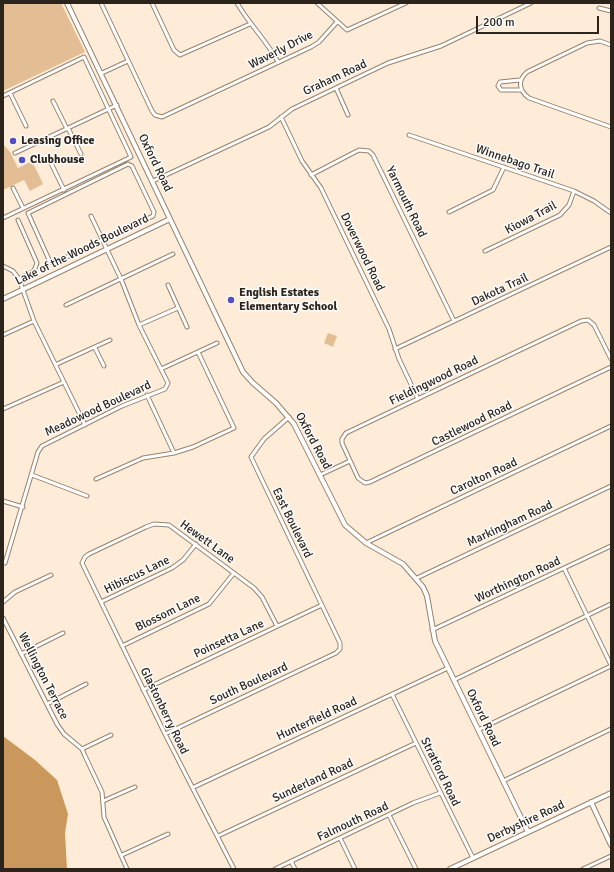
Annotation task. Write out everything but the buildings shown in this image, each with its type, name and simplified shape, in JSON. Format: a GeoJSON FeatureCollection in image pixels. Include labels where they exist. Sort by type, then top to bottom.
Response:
{"type":"FeatureCollection","features":[{"type":"Feature","properties":{"kind":"street","name":"Oxford Road"},"geometry":{"type":"LineString","coordinates":[[67,3],[102,73],[243,372],[289,417],[341,518],[351,531],[366,543],[403,564],[417,578],[427,596],[432,630],[448,668],[528,832]]}},
{"type":"Feature","properties":{"kind":"street"},"geometry":{"type":"LineString","coordinates":[[101,3],[128,61],[102,73]]}},
{"type":"Feature","properties":{"kind":"street"},"geometry":{"type":"LineString","coordinates":[[152,3],[174,50],[180,55],[250,24]]}},
{"type":"Feature","properties":{"kind":"street"},"geometry":{"type":"LineString","coordinates":[[237,3],[250,24],[270,48],[278,62]]}},
{"type":"Feature","properties":{"kind":"street"},"geometry":{"type":"LineString","coordinates":[[317,3],[344,28],[352,29],[406,3]]}},
{"type":"Feature","properties":{"kind":"street","name":"Graham Road"},"geometry":{"type":"LineString","coordinates":[[153,182],[269,127],[292,109],[388,63],[441,46],[531,3]]}},
{"type":"Feature","properties":{"kind":"street"},"geometry":{"type":"LineString","coordinates":[[599,8],[611,11]]}},
{"type":"Feature","properties":{"kind":"street","name":"Waverly Drive"},"geometry":{"type":"LineString","coordinates":[[128,61],[152,111],[158,117],[167,116],[319,42],[337,22]]}},
{"type":"Feature","properties":{"kind":"street"},"geometry":{"type":"LineString","coordinates":[[522,90],[504,91],[498,86],[500,82],[504,80],[520,80],[527,72],[587,43],[600,41],[611,45]]}},
{"type":"Feature","properties":{"kind":"street"},"geometry":{"type":"LineString","coordinates":[[3,96],[92,54]]}},
{"type":"Feature","properties":{"kind":"street"},"geometry":{"type":"LineString","coordinates":[[84,57],[131,157]]}},
{"type":"Feature","properties":{"kind":"street"},"geometry":{"type":"LineString","coordinates":[[520,80],[522,90],[528,98],[611,127]]}},
{"type":"Feature","properties":{"kind":"street"},"geometry":{"type":"LineString","coordinates":[[336,88],[348,115]]}},
{"type":"Feature","properties":{"kind":"street"},"geometry":{"type":"LineString","coordinates":[[10,93],[26,126]]}},
{"type":"Feature","properties":{"kind":"street"},"geometry":{"type":"LineString","coordinates":[[53,101],[81,154]]}},
{"type":"Feature","properties":{"kind":"street"},"geometry":{"type":"LineString","coordinates":[[15,153],[116,105]]}},
{"type":"Feature","properties":{"kind":"street","name":"Doverwood Road"},"geometry":{"type":"LineString","coordinates":[[281,117],[302,161],[321,188],[345,237],[389,329],[418,399]]}},
{"type":"Feature","properties":{"kind":"street","name":"Winnebago Trail"},"geometry":{"type":"LineString","coordinates":[[409,135],[574,191],[594,201],[611,214]]}},
{"type":"Feature","properties":{"kind":"street","name":"Yarmouth Road"},"geometry":{"type":"LineString","coordinates":[[311,175],[359,150],[369,150],[374,155],[454,321]]}},
{"type":"Feature","properties":{"kind":"street"},"geometry":{"type":"LineString","coordinates":[[3,218],[139,154]]}},
{"type":"Feature","properties":{"kind":"street"},"geometry":{"type":"LineString","coordinates":[[50,161],[64,190]]}},
{"type":"Feature","properties":{"kind":"street"},"geometry":{"type":"LineString","coordinates":[[130,164],[154,214],[103,240],[52,263],[28,213],[130,164]]}},
{"type":"Feature","properties":{"kind":"street"},"geometry":{"type":"LineString","coordinates":[[448,212],[494,190],[498,185],[504,167]]}},
{"type":"Feature","properties":{"kind":"street"},"geometry":{"type":"LineString","coordinates":[[13,188],[23,208]]}},
{"type":"Feature","properties":{"kind":"street","name":"Kiowa Trail"},"geometry":{"type":"LineString","coordinates":[[485,251],[560,215],[568,205],[574,191]]}},
{"type":"Feature","properties":{"kind":"street","name":"Meadowood Boulevard"},"geometry":{"type":"LineString","coordinates":[[6,563],[38,452],[42,446],[147,395],[165,389],[168,383],[139,325],[121,279],[91,216]]}},
{"type":"Feature","properties":{"kind":"street","name":"Lake of the Woods Boulevard"},"geometry":{"type":"LineString","coordinates":[[3,299],[170,219]]}},
{"type":"Feature","properties":{"kind":"street"},"geometry":{"type":"LineString","coordinates":[[18,220],[37,263],[34,271],[19,279]]}},
{"type":"Feature","properties":{"kind":"street","name":"Dakota Trail"},"geometry":{"type":"LineString","coordinates":[[396,349],[611,246]]}},
{"type":"Feature","properties":{"kind":"street"},"geometry":{"type":"LineString","coordinates":[[66,305],[173,254]]}},
{"type":"Feature","properties":{"kind":"street"},"geometry":{"type":"LineString","coordinates":[[3,266],[13,271],[19,279],[24,289],[34,321],[85,425]]}},
{"type":"Feature","properties":{"kind":"street"},"geometry":{"type":"LineString","coordinates":[[168,286],[186,327]]}},
{"type":"Feature","properties":{"kind":"street"},"geometry":{"type":"LineString","coordinates":[[139,325],[178,308]]}},
{"type":"Feature","properties":{"kind":"street","name":"Fieldingwood Road"},"geometry":{"type":"LineString","coordinates":[[350,461],[342,443],[344,435],[581,321],[588,320],[594,325],[611,359]]}},
{"type":"Feature","properties":{"kind":"street"},"geometry":{"type":"LineString","coordinates":[[3,335],[34,321]]}},
{"type":"Feature","properties":{"kind":"street"},"geometry":{"type":"LineString","coordinates":[[56,364],[95,348],[110,340]]}},
{"type":"Feature","properties":{"kind":"street"},"geometry":{"type":"LineString","coordinates":[[161,369],[217,343]]}},
{"type":"Feature","properties":{"kind":"street"},"geometry":{"type":"LineString","coordinates":[[95,348],[104,366]]}},
{"type":"Feature","properties":{"kind":"street"},"geometry":{"type":"LineString","coordinates":[[96,479],[143,458],[174,453],[193,447],[234,428],[198,352]]}},
{"type":"Feature","properties":{"kind":"street","name":"Castlewood Road"},"geometry":{"type":"LineString","coordinates":[[350,461],[361,482],[370,482],[611,367]]}},
{"type":"Feature","properties":{"kind":"street"},"geometry":{"type":"LineString","coordinates":[[3,409],[64,382]]}},
{"type":"Feature","properties":{"kind":"street"},"geometry":{"type":"LineString","coordinates":[[147,395],[174,453]]}},
{"type":"Feature","properties":{"kind":"street","name":"East Boulevard"},"geometry":{"type":"LineString","coordinates":[[289,417],[264,438],[251,457],[340,643],[340,649]]}},
{"type":"Feature","properties":{"kind":"street","name":"Carolton Road"},"geometry":{"type":"LineString","coordinates":[[366,543],[611,426]]}},
{"type":"Feature","properties":{"kind":"street"},"geometry":{"type":"LineString","coordinates":[[320,475],[350,461]]}},
{"type":"Feature","properties":{"kind":"street"},"geometry":{"type":"LineString","coordinates":[[32,475],[87,496]]}},
{"type":"Feature","properties":{"kind":"street","name":"Markingham Road"},"geometry":{"type":"LineString","coordinates":[[417,578],[611,486]]}},
{"type":"Feature","properties":{"kind":"street"},"geometry":{"type":"LineString","coordinates":[[3,501],[23,506]]}},
{"type":"Feature","properties":{"kind":"street","name":"Hewett Lane"},"geometry":{"type":"LineString","coordinates":[[83,560],[89,554],[154,524],[169,525],[260,593],[277,626]]}},
{"type":"Feature","properties":{"kind":"street","name":"Hibiscus Lane"},"geometry":{"type":"LineString","coordinates":[[101,602],[172,568],[183,560],[196,544]]}},
{"type":"Feature","properties":{"kind":"street","name":"Worthington Road"},"geometry":{"type":"LineString","coordinates":[[432,630],[611,546]]}},
{"type":"Feature","properties":{"kind":"street","name":"Glastonberry Road"},"geometry":{"type":"LineString","coordinates":[[83,560],[83,566],[165,734],[194,787],[234,869]]}},
{"type":"Feature","properties":{"kind":"street"},"geometry":{"type":"LineString","coordinates":[[478,730],[611,666],[564,568]]}},
{"type":"Feature","properties":{"kind":"street","name":"Blossom Lane"},"geometry":{"type":"LineString","coordinates":[[122,646],[209,604],[234,573]]}},
{"type":"Feature","properties":{"kind":"street"},"geometry":{"type":"LineString","coordinates":[[3,602],[15,592],[51,575]]}},
{"type":"Feature","properties":{"kind":"street"},"geometry":{"type":"LineString","coordinates":[[454,680],[611,604]]}},
{"type":"Feature","properties":{"kind":"street","name":"Poinsetta Lane"},"geometry":{"type":"LineString","coordinates":[[144,690],[322,605]]}},
{"type":"Feature","properties":{"kind":"street","name":"Wellington Terrace"},"geometry":{"type":"LineString","coordinates":[[3,618],[60,729],[82,750],[102,792],[104,817],[127,869]]}},
{"type":"Feature","properties":{"kind":"street"},"geometry":{"type":"LineString","coordinates":[[21,654],[63,633]]}},
{"type":"Feature","properties":{"kind":"street","name":"South Boulevard"},"geometry":{"type":"LineString","coordinates":[[165,734],[336,653],[340,649]]}},
{"type":"Feature","properties":{"kind":"street","name":"Hunterfield Road"},"geometry":{"type":"LineString","coordinates":[[194,787],[448,668]]}},
{"type":"Feature","properties":{"kind":"street"},"geometry":{"type":"LineString","coordinates":[[47,704],[86,684]]}},
{"type":"Feature","properties":{"kind":"street","name":"Stratford Road"},"geometry":{"type":"LineString","coordinates":[[392,694],[472,858]]}},
{"type":"Feature","properties":{"kind":"street"},"geometry":{"type":"LineString","coordinates":[[503,781],[611,729]]}},
{"type":"Feature","properties":{"kind":"street"},"geometry":{"type":"LineString","coordinates":[[82,750],[111,735]]}},
{"type":"Feature","properties":{"kind":"street","name":"Sunderland Road"},"geometry":{"type":"LineString","coordinates":[[218,836],[416,743]]}},
{"type":"Feature","properties":{"kind":"street"},"geometry":{"type":"LineString","coordinates":[[103,801],[135,786]]}},
{"type":"Feature","properties":{"kind":"street","name":"Falmouth Road"},"geometry":{"type":"LineString","coordinates":[[275,869],[389,815],[440,793]]}},
{"type":"Feature","properties":{"kind":"street","name":"Derbyshire Road"},"geometry":{"type":"LineString","coordinates":[[450,869],[611,793]]}},
{"type":"Feature","properties":{"kind":"street"},"geometry":{"type":"LineString","coordinates":[[591,802],[611,845]]}},
{"type":"Feature","properties":{"kind":"street"},"geometry":{"type":"LineString","coordinates":[[389,815],[416,869]]}},
{"type":"Feature","properties":{"kind":"street"},"geometry":{"type":"LineString","coordinates":[[122,856],[168,834]]}},
{"type":"Feature","properties":{"kind":"street"},"geometry":{"type":"LineString","coordinates":[[340,838],[355,869]]}},
{"type":"Feature","properties":{"kind":"street"},"geometry":{"type":"LineString","coordinates":[[582,869],[611,856]]}},
{"type":"Feature","properties":{"kind":"street"},"geometry":{"type":"LineString","coordinates":[[291,861],[295,869]]}},
{"type":"Feature","properties":{"kind":"shaded area"},"geometry":{"type":"Polygon","coordinates":[[[3,3],[61,3],[85,52],[3,91],[3,3]]]}},
{"type":"Feature","properties":{"kind":"shaded area"},"geometry":{"type":"Polygon","coordinates":[[[3,144],[10,152],[18,168],[32,161],[43,184],[30,191],[24,180],[3,190],[3,144]]]}},
{"type":"Feature","properties":{"kind":"shaded area"},"geometry":{"type":"Polygon","coordinates":[[[328,333],[337,336],[333,347],[324,343],[328,333]]]}},
{"type":"Feature","properties":{"kind":"shaded area"},"geometry":{"type":"Polygon","coordinates":[[[3,736],[35,760],[57,780],[68,814],[65,833],[67,869],[3,869],[3,736]]]}},
{"type":"Feature","properties":{"kind":"place","name":"Leasing Office"},"geometry":{"type":"Point","coordinates":[13,141]}},
{"type":"Feature","properties":{"kind":"place","name":"Clubhouse"},"geometry":{"type":"Point","coordinates":[22,160]}},
{"type":"Feature","properties":{"kind":"place","name":"English Estates Elementary School"},"geometry":{"type":"Point","coordinates":[231,300]}}]}
